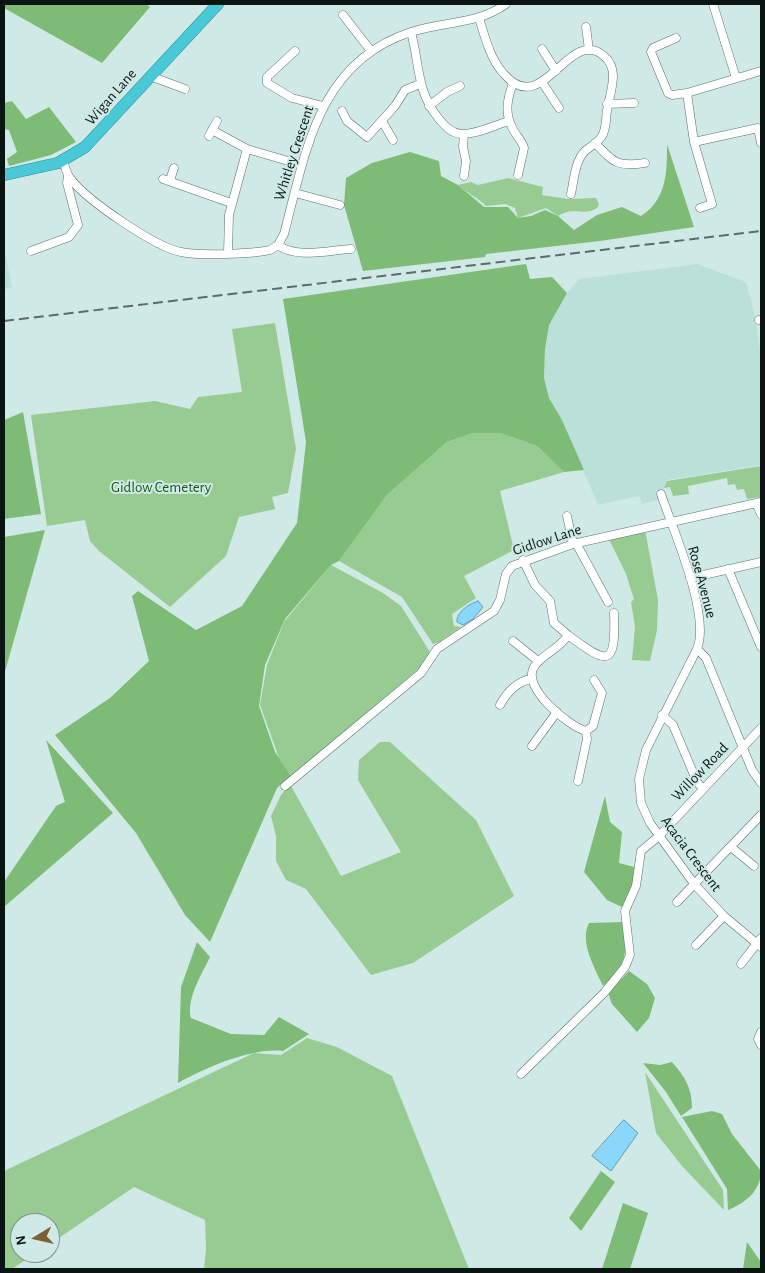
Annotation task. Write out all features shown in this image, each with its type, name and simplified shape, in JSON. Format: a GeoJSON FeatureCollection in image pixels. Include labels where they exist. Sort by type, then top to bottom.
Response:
{"type":"FeatureCollection","features":[{"type":"Feature","properties":{"kind":"highway","name":"Wigan Lane"},"geometry":{"type":"LineString","coordinates":[[4,175],[64,160],[93,140],[218,4]]}},
{"type":"Feature","properties":{"kind":"street","name":"Whitley Crescent"},"geometry":{"type":"LineString","coordinates":[[278,244],[284,234],[314,124],[323,106],[341,79],[371,51],[412,32],[479,18],[506,4]]}},
{"type":"Feature","properties":{"kind":"street"},"geometry":{"type":"LineString","coordinates":[[713,4],[736,78]]}},
{"type":"Feature","properties":{"kind":"street"},"geometry":{"type":"LineString","coordinates":[[479,18],[491,52],[503,73],[513,83],[523,86],[542,82],[575,53],[589,50],[601,54],[611,66],[613,79],[607,104],[605,130],[595,144],[580,157],[576,185],[571,194]]}},
{"type":"Feature","properties":{"kind":"street"},"geometry":{"type":"LineString","coordinates":[[344,20],[371,51]]}},
{"type":"Feature","properties":{"kind":"street"},"geometry":{"type":"LineString","coordinates":[[586,25],[589,50]]}},
{"type":"Feature","properties":{"kind":"street"},"geometry":{"type":"LineString","coordinates":[[412,32],[420,84],[429,106],[448,128],[464,134],[509,121]]}},
{"type":"Feature","properties":{"kind":"street"},"geometry":{"type":"LineString","coordinates":[[676,38],[654,48],[652,56],[668,92],[677,96],[761,71]]}},
{"type":"Feature","properties":{"kind":"street"},"geometry":{"type":"LineString","coordinates":[[541,47],[556,71]]}},
{"type":"Feature","properties":{"kind":"street"},"geometry":{"type":"LineString","coordinates":[[295,51],[267,77],[267,83],[292,98],[323,106]]}},
{"type":"Feature","properties":{"kind":"street"},"geometry":{"type":"LineString","coordinates":[[150,76],[185,89]]}},
{"type":"Feature","properties":{"kind":"street"},"geometry":{"type":"LineString","coordinates":[[542,82],[560,108]]}},
{"type":"Feature","properties":{"kind":"street"},"geometry":{"type":"LineString","coordinates":[[513,83],[508,101],[509,121],[524,148],[522,170]]}},
{"type":"Feature","properties":{"kind":"street"},"geometry":{"type":"LineString","coordinates":[[342,111],[348,121],[367,138],[398,102],[405,90],[420,84]]}},
{"type":"Feature","properties":{"kind":"street"},"geometry":{"type":"LineString","coordinates":[[429,106],[447,92],[462,84]]}},
{"type":"Feature","properties":{"kind":"street"},"geometry":{"type":"LineString","coordinates":[[687,93],[694,142],[716,203],[700,208]]}},
{"type":"Feature","properties":{"kind":"street"},"geometry":{"type":"LineString","coordinates":[[607,104],[634,103]]}},
{"type":"Feature","properties":{"kind":"street"},"geometry":{"type":"LineString","coordinates":[[217,120],[210,133],[247,148],[302,165]]}},
{"type":"Feature","properties":{"kind":"street"},"geometry":{"type":"LineString","coordinates":[[382,121],[393,140]]}},
{"type":"Feature","properties":{"kind":"street"},"geometry":{"type":"LineString","coordinates":[[694,142],[758,128],[761,144]]}},
{"type":"Feature","properties":{"kind":"street"},"geometry":{"type":"LineString","coordinates":[[464,134],[466,161],[464,177]]}},
{"type":"Feature","properties":{"kind":"street"},"geometry":{"type":"LineString","coordinates":[[595,144],[612,162],[624,165],[641,165]]}},
{"type":"Feature","properties":{"kind":"street"},"geometry":{"type":"LineString","coordinates":[[228,252],[228,220],[231,203],[247,148]]}},
{"type":"Feature","properties":{"kind":"street"},"geometry":{"type":"LineString","coordinates":[[32,251],[69,238],[78,224],[66,183],[68,176],[64,160]]}},
{"type":"Feature","properties":{"kind":"street"},"geometry":{"type":"LineString","coordinates":[[174,168],[167,179],[188,189],[231,203]]}},
{"type":"Feature","properties":{"kind":"street"},"geometry":{"type":"LineString","coordinates":[[68,176],[114,214],[166,247],[189,254],[267,251],[278,244],[286,250],[298,253],[351,249]]}},
{"type":"Feature","properties":{"kind":"street"},"geometry":{"type":"LineString","coordinates":[[295,193],[337,202]]}},
{"type":"Feature","properties":{"kind":"street","name":"Rose Avenue"},"geometry":{"type":"LineString","coordinates":[[661,494],[690,578],[701,629],[697,649]]}},
{"type":"Feature","properties":{"kind":"street"},"geometry":{"type":"LineString","coordinates":[[759,502],[761,514]]}},
{"type":"Feature","properties":{"kind":"street","name":"Gidlow Lane"},"geometry":{"type":"LineString","coordinates":[[285,786],[421,672],[437,649],[494,611],[500,600],[508,570],[523,560],[575,544],[759,502]]}},
{"type":"Feature","properties":{"kind":"street"},"geometry":{"type":"LineString","coordinates":[[567,516],[575,544],[608,602]]}},
{"type":"Feature","properties":{"kind":"street"},"geometry":{"type":"LineString","coordinates":[[523,560],[535,585],[550,601],[554,623],[594,655],[601,657],[607,656],[612,652],[614,644],[614,614]]}},
{"type":"Feature","properties":{"kind":"street"},"geometry":{"type":"LineString","coordinates":[[690,578],[761,562]]}},
{"type":"Feature","properties":{"kind":"street"},"geometry":{"type":"LineString","coordinates":[[728,569],[761,647]]}},
{"type":"Feature","properties":{"kind":"street"},"geometry":{"type":"LineString","coordinates":[[568,635],[552,652],[538,661],[532,669],[530,679],[534,688],[557,712],[574,727],[586,731]]}},
{"type":"Feature","properties":{"kind":"street"},"geometry":{"type":"LineString","coordinates":[[513,641],[538,661]]}},
{"type":"Feature","properties":{"kind":"street"},"geometry":{"type":"LineString","coordinates":[[697,649],[706,658],[742,748],[752,770],[761,783]]}},
{"type":"Feature","properties":{"kind":"street","name":"Acacia Crescent"},"geometry":{"type":"LineString","coordinates":[[697,649],[646,750],[639,779],[644,810],[658,836],[695,885],[724,916],[760,943]]}},
{"type":"Feature","properties":{"kind":"street"},"geometry":{"type":"LineString","coordinates":[[500,705],[505,696],[518,682],[530,679]]}},
{"type":"Feature","properties":{"kind":"street"},"geometry":{"type":"LineString","coordinates":[[586,731],[594,726],[602,693],[594,680]]}},
{"type":"Feature","properties":{"kind":"street"},"geometry":{"type":"LineString","coordinates":[[532,746],[557,712]]}},
{"type":"Feature","properties":{"kind":"street"},"geometry":{"type":"LineString","coordinates":[[662,715],[673,725],[697,782],[703,789]]}},
{"type":"Feature","properties":{"kind":"street","name":"Willow Road"},"geometry":{"type":"LineString","coordinates":[[521,1074],[604,994],[625,967],[630,955],[624,911],[636,886],[639,856],[646,846],[658,836],[761,728]]}},
{"type":"Feature","properties":{"kind":"street"},"geometry":{"type":"LineString","coordinates":[[581,780],[587,739],[586,731]]}},
{"type":"Feature","properties":{"kind":"street"},"geometry":{"type":"LineString","coordinates":[[677,902],[761,816]]}},
{"type":"Feature","properties":{"kind":"street"},"geometry":{"type":"LineString","coordinates":[[731,847],[754,866]]}},
{"type":"Feature","properties":{"kind":"street"},"geometry":{"type":"LineString","coordinates":[[696,945],[724,916]]}},
{"type":"Feature","properties":{"kind":"street"},"geometry":{"type":"LineString","coordinates":[[740,964],[760,943]]}},
{"type":"Feature","properties":{"kind":"street"},"geometry":{"type":"LineString","coordinates":[[761,1032],[758,1039],[761,1045]]}},
{"type":"Feature","properties":{"kind":"shaded area"},"geometry":{"type":"Polygon","coordinates":[[[4,246],[12,288],[4,289],[4,246]]]}},
{"type":"Feature","properties":{"kind":"shaded area"},"geometry":{"type":"Polygon","coordinates":[[[697,264],[746,282],[756,319],[761,359],[761,465],[667,480],[660,500],[642,504],[639,496],[598,505],[562,420],[549,398],[544,378],[545,349],[549,325],[567,293],[579,279],[697,264]]]}},
{"type":"Feature","properties":{"kind":"green space"},"geometry":{"type":"Polygon","coordinates":[[[4,4],[146,4],[150,7],[102,63],[4,8],[4,4]]]}},
{"type":"Feature","properties":{"kind":"green space"},"geometry":{"type":"Polygon","coordinates":[[[12,101],[26,119],[49,107],[76,142],[51,155],[9,166],[7,159],[17,152],[9,130],[4,129],[4,103],[12,101]]]}},
{"type":"Feature","properties":{"kind":"green space"},"geometry":{"type":"Polygon","coordinates":[[[667,144],[694,227],[600,241],[486,254],[485,257],[363,271],[344,205],[346,178],[372,163],[410,152],[439,161],[441,176],[458,185],[484,207],[508,207],[518,218],[531,216],[545,210],[558,216],[574,230],[597,215],[622,207],[641,216],[650,209],[656,202],[664,184],[667,165],[667,144]]]}},
{"type":"Feature","properties":{"kind":"green space"},"geometry":{"type":"Polygon","coordinates":[[[508,178],[543,187],[542,195],[568,199],[596,198],[599,204],[598,207],[588,212],[569,212],[558,216],[546,208],[518,218],[515,208],[505,204],[486,206],[458,185],[471,182],[478,185],[508,178]]]}},
{"type":"Feature","properties":{"kind":"green space"},"geometry":{"type":"Polygon","coordinates":[[[526,264],[530,279],[552,277],[567,293],[549,325],[545,349],[544,378],[549,398],[562,420],[584,470],[564,472],[537,446],[500,433],[473,433],[447,442],[387,495],[339,561],[331,565],[285,619],[265,665],[259,706],[275,752],[291,776],[277,788],[210,942],[185,915],[136,833],[55,735],[110,698],[149,661],[132,596],[138,591],[196,630],[242,606],[297,523],[306,442],[283,299],[526,264]]]}},
{"type":"Feature","properties":{"kind":"green space","name":"Gidlow Cemetery"},"geometry":{"type":"Polygon","coordinates":[[[275,323],[296,449],[288,493],[272,497],[275,509],[239,517],[226,556],[170,607],[99,551],[90,541],[85,520],[47,526],[31,415],[155,401],[190,409],[198,397],[242,392],[232,329],[275,323]]]}},
{"type":"Feature","properties":{"kind":"green space"},"geometry":{"type":"Polygon","coordinates":[[[23,412],[41,514],[4,519],[4,420],[23,412]]]}},
{"type":"Feature","properties":{"kind":"green space"},"geometry":{"type":"Polygon","coordinates":[[[473,433],[500,433],[537,446],[564,472],[500,491],[514,550],[464,576],[476,598],[452,614],[454,626],[461,627],[433,644],[402,597],[339,561],[387,495],[447,442],[473,433]]]}},
{"type":"Feature","properties":{"kind":"green space"},"geometry":{"type":"Polygon","coordinates":[[[761,466],[761,497],[747,499],[744,489],[737,490],[735,484],[728,485],[727,478],[688,486],[689,494],[673,496],[670,487],[664,488],[667,481],[761,466]]]}},
{"type":"Feature","properties":{"kind":"green space"},"geometry":{"type":"Polygon","coordinates":[[[45,530],[4,675],[4,537],[45,530]]]}},
{"type":"Feature","properties":{"kind":"green space"},"geometry":{"type":"Polygon","coordinates":[[[645,530],[658,600],[657,630],[650,661],[632,660],[635,627],[631,602],[634,599],[626,574],[609,539],[645,530]]]}},
{"type":"Feature","properties":{"kind":"green space"},"geometry":{"type":"Polygon","coordinates":[[[331,565],[383,593],[401,606],[430,652],[429,660],[291,776],[279,758],[260,705],[267,665],[284,622],[331,565]]]}},
{"type":"Feature","properties":{"kind":"green space"},"geometry":{"type":"Polygon","coordinates":[[[46,740],[113,813],[4,907],[4,882],[56,806],[65,802],[46,740]]]}},
{"type":"Feature","properties":{"kind":"green space"},"geometry":{"type":"Polygon","coordinates":[[[380,742],[390,742],[476,820],[514,896],[413,963],[371,975],[306,889],[286,880],[276,861],[276,836],[271,816],[281,795],[290,784],[341,876],[401,852],[358,780],[359,760],[380,742]]]}},
{"type":"Feature","properties":{"kind":"green space"},"geometry":{"type":"Polygon","coordinates":[[[605,796],[610,822],[622,832],[619,863],[634,867],[633,883],[622,907],[607,900],[584,872],[605,796]]]}},
{"type":"Feature","properties":{"kind":"green space"},"geometry":{"type":"Polygon","coordinates":[[[623,922],[624,957],[617,971],[603,986],[589,955],[586,930],[589,923],[623,922]]]}},
{"type":"Feature","properties":{"kind":"green space"},"geometry":{"type":"Polygon","coordinates":[[[197,942],[210,957],[193,994],[190,1010],[191,1018],[231,1034],[264,1035],[279,1017],[309,1034],[283,1051],[243,1055],[201,1071],[178,1083],[181,987],[197,942]]]}},
{"type":"Feature","properties":{"kind":"green space"},"geometry":{"type":"Polygon","coordinates":[[[629,971],[647,984],[655,998],[649,1018],[637,1032],[612,1004],[608,993],[629,971]]]}},
{"type":"Feature","properties":{"kind":"green space"},"geometry":{"type":"Polygon","coordinates":[[[307,1038],[337,1047],[392,1076],[469,1269],[204,1269],[206,1249],[205,1220],[134,1187],[60,1237],[60,1213],[10,1213],[10,1263],[21,1263],[12,1269],[4,1269],[4,1171],[254,1053],[281,1055],[307,1038]]]}},
{"type":"Feature","properties":{"kind":"green space"},"geometry":{"type":"Polygon","coordinates":[[[672,1062],[684,1078],[691,1094],[692,1108],[681,1116],[666,1092],[643,1063],[660,1065],[672,1062]]]}},
{"type":"Feature","properties":{"kind":"green space"},"geometry":{"type":"Polygon","coordinates":[[[645,1072],[723,1190],[724,1210],[682,1166],[656,1133],[645,1072]]]}},
{"type":"Feature","properties":{"kind":"green space"},"geometry":{"type":"Polygon","coordinates":[[[712,1111],[722,1114],[732,1134],[761,1171],[758,1185],[751,1195],[740,1204],[728,1210],[727,1189],[682,1117],[712,1111]]]}},
{"type":"Feature","properties":{"kind":"green space"},"geometry":{"type":"Polygon","coordinates":[[[601,1171],[615,1182],[581,1231],[569,1218],[601,1171]]]}},
{"type":"Feature","properties":{"kind":"green space"},"geometry":{"type":"Polygon","coordinates":[[[623,1203],[648,1213],[630,1269],[602,1269],[623,1203]]]}},
{"type":"Feature","properties":{"kind":"green space"},"geometry":{"type":"Polygon","coordinates":[[[747,1242],[761,1262],[761,1269],[743,1269],[747,1242]]]}},
{"type":"Feature","properties":{"kind":"water"},"geometry":{"type":"Polygon","coordinates":[[[478,601],[483,607],[473,619],[463,625],[457,622],[457,618],[467,606],[478,601]]]}},
{"type":"Feature","properties":{"kind":"water"},"geometry":{"type":"Polygon","coordinates":[[[624,1120],[638,1133],[611,1171],[592,1156],[624,1120]]]}},
{"type":"Feature","properties":{"kind":"railway"},"geometry":{"type":"LineString","coordinates":[[4,321],[761,231]]}}]}
